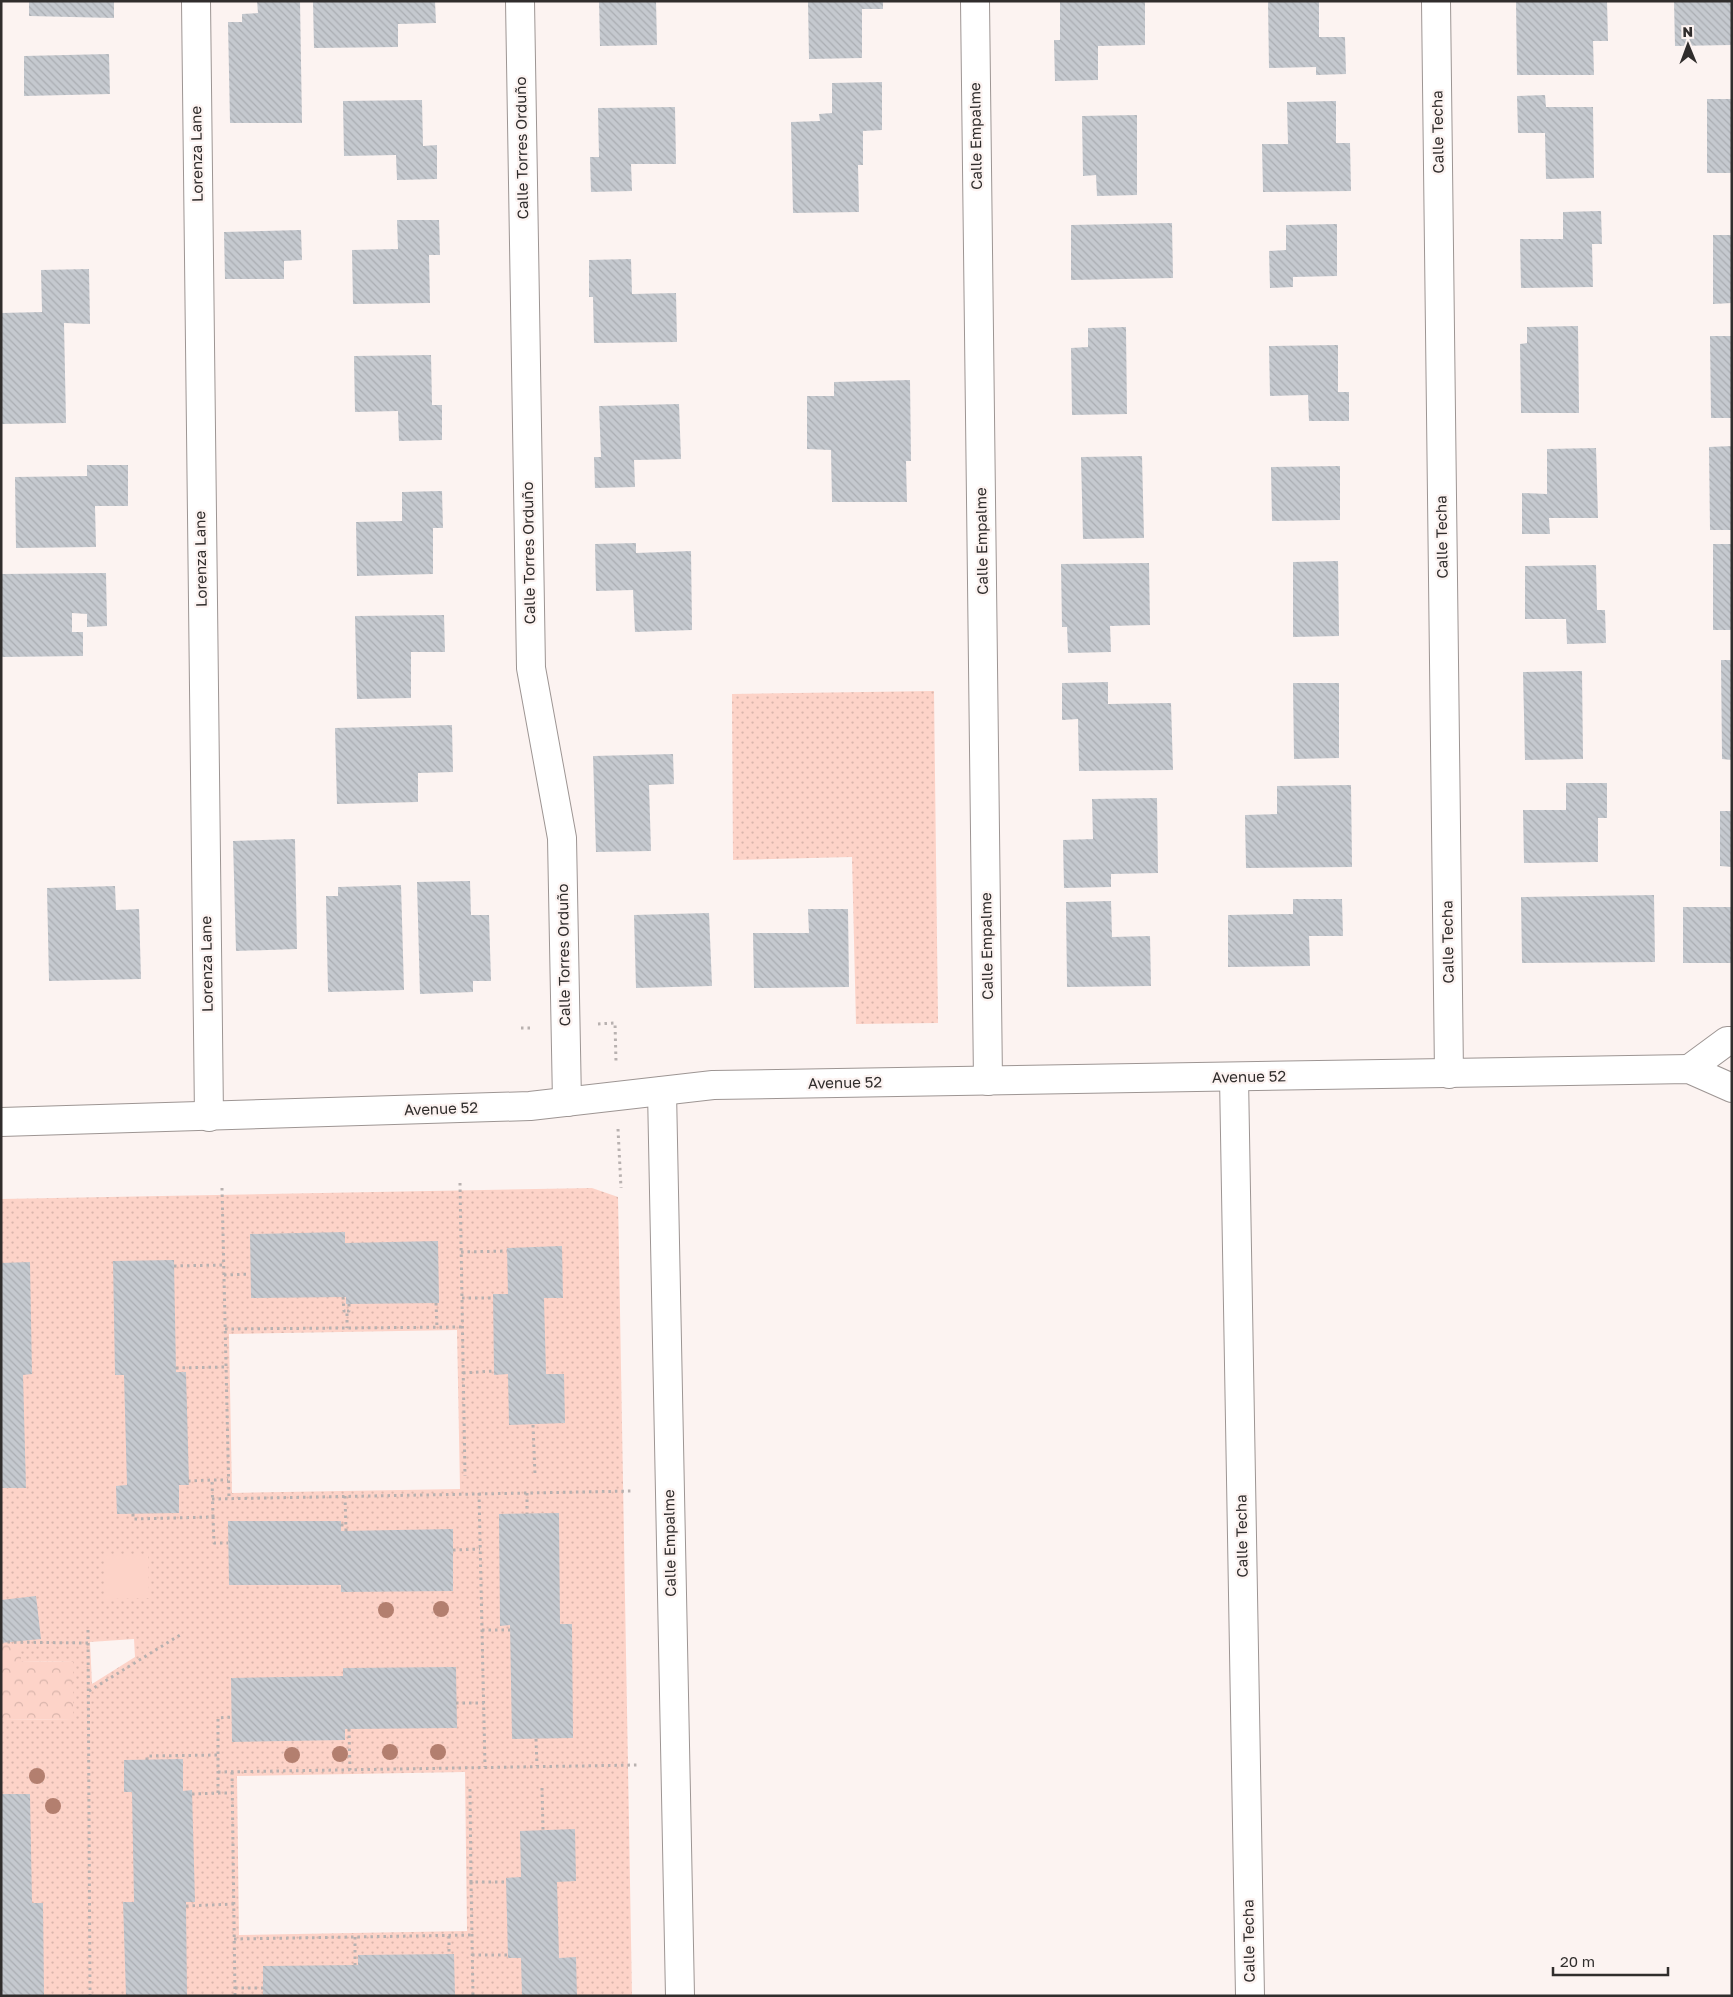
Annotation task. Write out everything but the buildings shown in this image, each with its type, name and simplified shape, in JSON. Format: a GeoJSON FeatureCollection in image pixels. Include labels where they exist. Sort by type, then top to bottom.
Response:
{"type":"FeatureCollection","features":[{"type":"Feature","properties":{"kind":"street","name":"Lorenza Lane"},"geometry":{"type":"LineString","coordinates":[[196,1],[209,1117]]}},
{"type":"Feature","properties":{"kind":"street","name":"Calle Torres Orduño"},"geometry":{"type":"LineString","coordinates":[[520,1],[531,668],[562,838],[567,1102]]}},
{"type":"Feature","properties":{"kind":"street","name":"Calle Empalme"},"geometry":{"type":"LineString","coordinates":[[975,1],[988,1081]]}},
{"type":"Feature","properties":{"kind":"street","name":"Calle Techa"},"geometry":{"type":"LineString","coordinates":[[1436,1],[1449,1074]]}},
{"type":"Feature","properties":{"kind":"street"},"geometry":{"type":"LineString","coordinates":[[1689,1069],[1727,1041],[1732,1041]]}},
{"type":"Feature","properties":{"kind":"street","name":"Avenue 52"},"geometry":{"type":"LineString","coordinates":[[1,1122],[530,1106],[713,1085],[1689,1069],[1732,1088]]}},
{"type":"Feature","properties":{"kind":"street","name":"Calle Techa"},"geometry":{"type":"LineString","coordinates":[[1234,1077],[1250,1996]]}},
{"type":"Feature","properties":{"kind":"street","name":"Calle Empalme"},"geometry":{"type":"LineString","coordinates":[[662,1091],[680,1996]]}},
{"type":"Feature","properties":{"kind":"path"},"geometry":{"type":"LineString","coordinates":[[460,1183],[465,1476]]}},
{"type":"Feature","properties":{"kind":"path"},"geometry":{"type":"LineString","coordinates":[[222,1188],[229,1498]]}},
{"type":"Feature","properties":{"kind":"path"},"geometry":{"type":"LineString","coordinates":[[461,1252],[507,1251]]}},
{"type":"Feature","properties":{"kind":"path"},"geometry":{"type":"LineString","coordinates":[[174,1266],[224,1265]]}},
{"type":"Feature","properties":{"kind":"path"},"geometry":{"type":"LineString","coordinates":[[224,1275],[250,1274]]}},
{"type":"Feature","properties":{"kind":"path"},"geometry":{"type":"LineString","coordinates":[[343,1296],[344,1311],[347,1311]]}},
{"type":"Feature","properties":{"kind":"path"},"geometry":{"type":"LineString","coordinates":[[462,1298],[493,1298]]}},
{"type":"Feature","properties":{"kind":"path"},"geometry":{"type":"LineString","coordinates":[[436,1303],[437,1327]]}},
{"type":"Feature","properties":{"kind":"path"},"geometry":{"type":"LineString","coordinates":[[347,1328],[349,1304]]}},
{"type":"Feature","properties":{"kind":"path"},"geometry":{"type":"LineString","coordinates":[[225,1329],[462,1326]]}},
{"type":"Feature","properties":{"kind":"path"},"geometry":{"type":"LineString","coordinates":[[176,1368],[181,1370],[226,1367]]}},
{"type":"Feature","properties":{"kind":"path"},"geometry":{"type":"LineString","coordinates":[[463,1373],[494,1371]]}},
{"type":"Feature","properties":{"kind":"path"},"geometry":{"type":"LineString","coordinates":[[533,1424],[535,1475]]}},
{"type":"Feature","properties":{"kind":"path"},"geometry":{"type":"LineString","coordinates":[[188,1480],[228,1480]]}},
{"type":"Feature","properties":{"kind":"path"},"geometry":{"type":"LineString","coordinates":[[212,1480],[214,1544],[228,1543]]}},
{"type":"Feature","properties":{"kind":"path"},"geometry":{"type":"LineString","coordinates":[[212,1499],[632,1491]]}},
{"type":"Feature","properties":{"kind":"path"},"geometry":{"type":"LineString","coordinates":[[526,1492],[527,1514]]}},
{"type":"Feature","properties":{"kind":"path"},"geometry":{"type":"LineString","coordinates":[[479,1493],[485,1767]]}},
{"type":"Feature","properties":{"kind":"path"},"geometry":{"type":"LineString","coordinates":[[345,1496],[346,1531]]}},
{"type":"Feature","properties":{"kind":"path"},"geometry":{"type":"LineString","coordinates":[[133,1514],[133,1519],[213,1517]]}},
{"type":"Feature","properties":{"kind":"path"},"geometry":{"type":"LineString","coordinates":[[341,1525],[346,1525]]}},
{"type":"Feature","properties":{"kind":"path"},"geometry":{"type":"LineString","coordinates":[[453,1550],[480,1549]]}},
{"type":"Feature","properties":{"kind":"path"},"geometry":{"type":"LineString","coordinates":[[482,1630],[504,1628],[510,1630]]}},
{"type":"Feature","properties":{"kind":"path"},"geometry":{"type":"LineString","coordinates":[[88,1630],[90,1996]]}},
{"type":"Feature","properties":{"kind":"path"},"geometry":{"type":"LineString","coordinates":[[88,1691],[180,1635]]}},
{"type":"Feature","properties":{"kind":"path"},"geometry":{"type":"LineString","coordinates":[[1,1642],[88,1643]]}},
{"type":"Feature","properties":{"kind":"path"},"geometry":{"type":"LineString","coordinates":[[456,1703],[484,1703]]}},
{"type":"Feature","properties":{"kind":"path"},"geometry":{"type":"LineString","coordinates":[[218,1793],[218,1718],[232,1717]]}},
{"type":"Feature","properties":{"kind":"path"},"geometry":{"type":"LineString","coordinates":[[349,1729],[347,1735],[350,1770]]}},
{"type":"Feature","properties":{"kind":"path"},"geometry":{"type":"LineString","coordinates":[[536,1739],[537,1766]]}},
{"type":"Feature","properties":{"kind":"path"},"geometry":{"type":"LineString","coordinates":[[147,1760],[147,1756],[218,1755]]}},
{"type":"Feature","properties":{"kind":"path"},"geometry":{"type":"LineString","coordinates":[[218,1772],[637,1765]]}},
{"type":"Feature","properties":{"kind":"path"},"geometry":{"type":"LineString","coordinates":[[232,1772],[236,1996]]}},
{"type":"Feature","properties":{"kind":"path"},"geometry":{"type":"LineString","coordinates":[[542,1788],[543,1830]]}},
{"type":"Feature","properties":{"kind":"path"},"geometry":{"type":"LineString","coordinates":[[470,1789],[473,1996]]}},
{"type":"Feature","properties":{"kind":"path"},"geometry":{"type":"LineString","coordinates":[[192,1794],[232,1793]]}},
{"type":"Feature","properties":{"kind":"path"},"geometry":{"type":"LineString","coordinates":[[471,1882],[506,1882]]}},
{"type":"Feature","properties":{"kind":"path"},"geometry":{"type":"LineString","coordinates":[[188,1905],[234,1904]]}},
{"type":"Feature","properties":{"kind":"path"},"geometry":{"type":"LineString","coordinates":[[234,1939],[472,1935]]}},
{"type":"Feature","properties":{"kind":"path"},"geometry":{"type":"LineString","coordinates":[[449,1936],[450,1954]]}},
{"type":"Feature","properties":{"kind":"path"},"geometry":{"type":"LineString","coordinates":[[355,1937],[357,1960],[355,1965]]}},
{"type":"Feature","properties":{"kind":"path"},"geometry":{"type":"LineString","coordinates":[[472,1955],[508,1955]]}},
{"type":"Feature","properties":{"kind":"path"},"geometry":{"type":"LineString","coordinates":[[235,1988],[263,1988]]}},
{"type":"Feature","properties":{"kind":"green space"},"geometry":{"type":"Polygon","coordinates":[[[934,691],[938,1023],[856,1024],[852,857],[733,860],[732,694],[934,691]]]}},
{"type":"Feature","properties":{"kind":"green space"},"geometry":{"type":"Polygon","coordinates":[[[592,1188],[618,1197],[632,1996],[1,1996],[1,1719],[73,1720],[73,1662],[21,1661],[21,1644],[1,1644],[1,1199],[592,1188]],[[457,1330],[229,1334],[232,1493],[460,1489],[457,1330]],[[134,1639],[90,1642],[92,1684],[135,1657],[134,1639]],[[465,1772],[237,1776],[239,1935],[467,1931],[465,1772]]]}},
{"type":"Feature","properties":{"kind":"green space"},"geometry":{"type":"Polygon","coordinates":[[[148,1555],[149,1598],[106,1599],[106,1556],[148,1555]]]}},
{"type":"Feature","properties":{"kind":"green space"},"geometry":{"type":"Polygon","coordinates":[[[1,1644],[21,1644],[21,1661],[73,1662],[73,1720],[1,1719],[1,1644]]]}}]}
